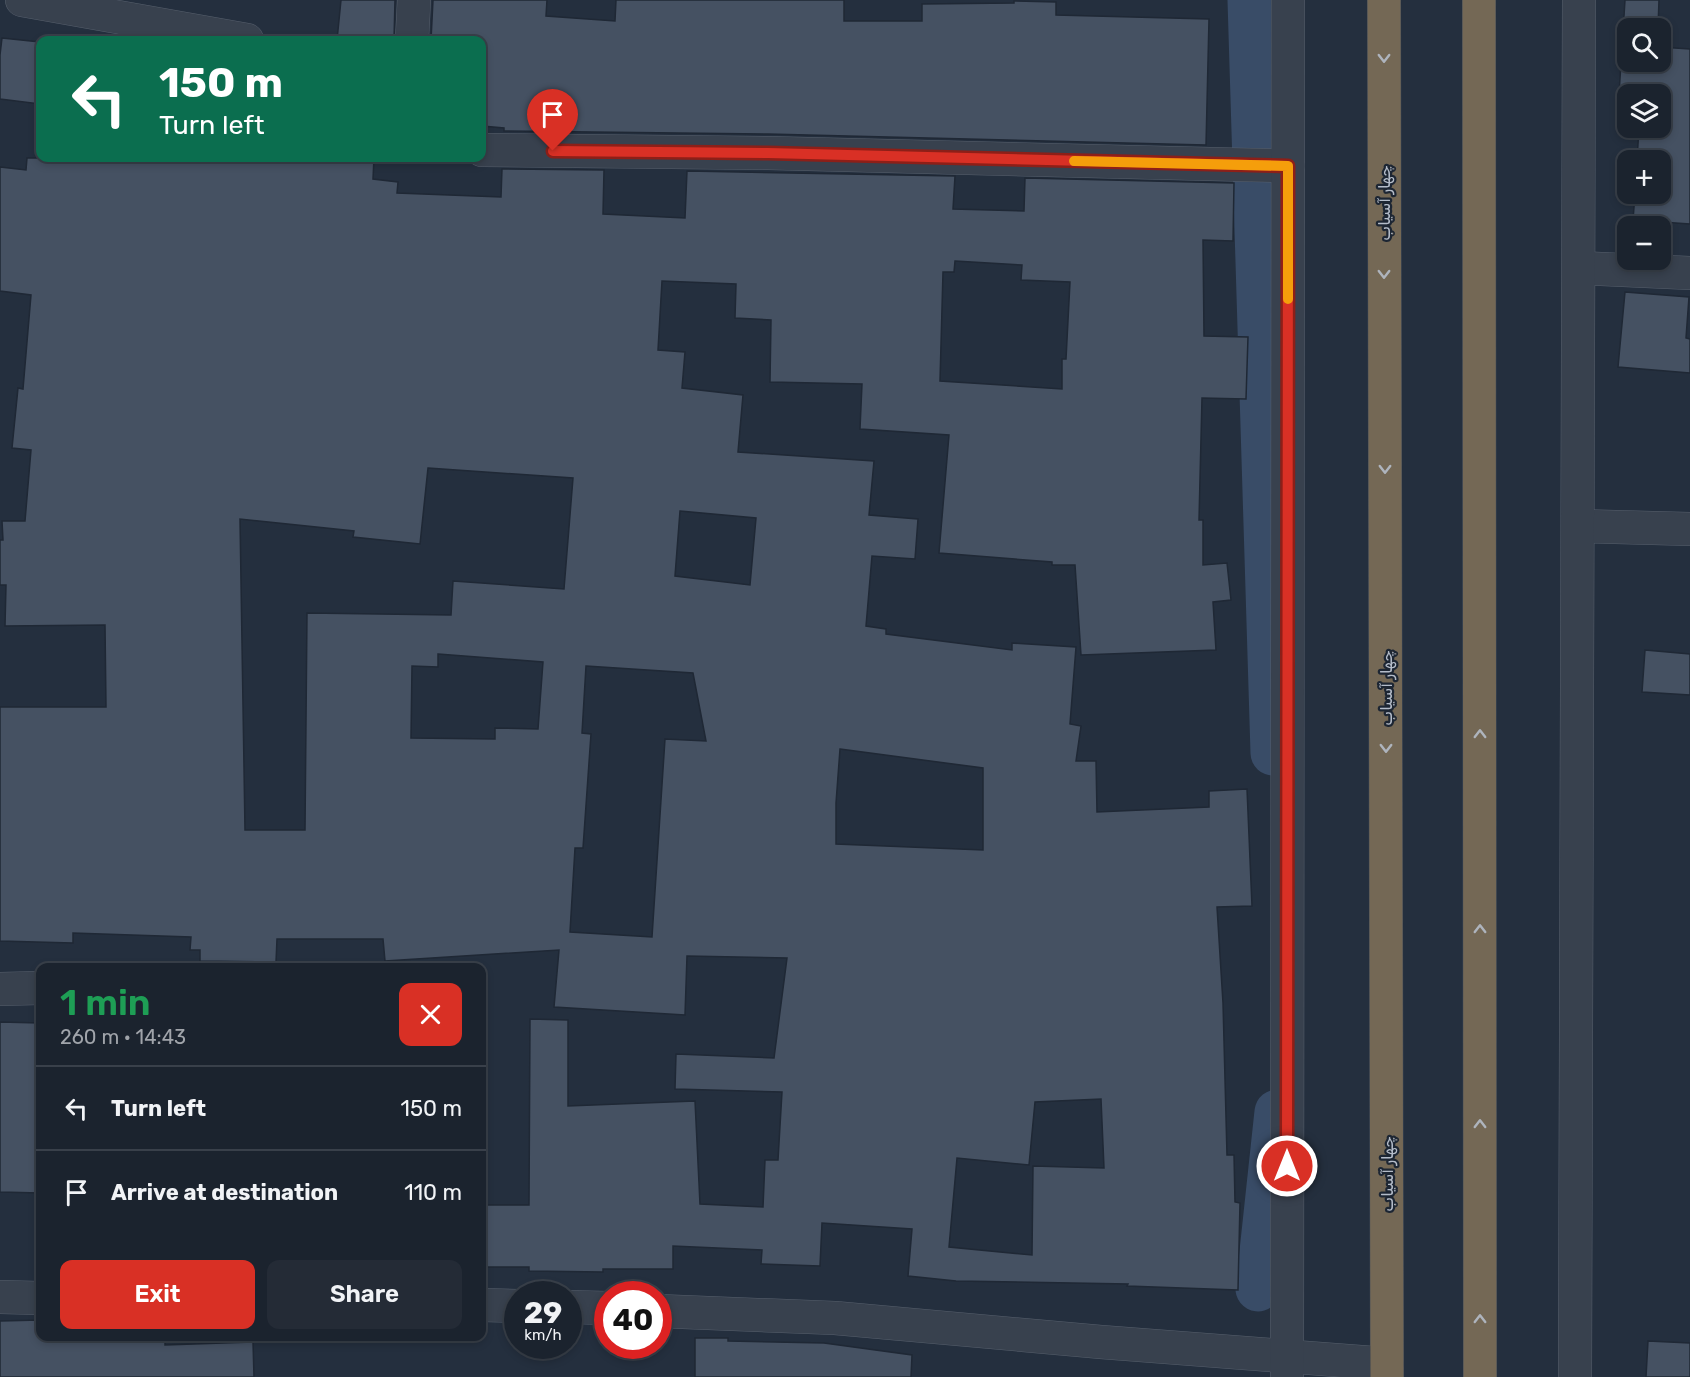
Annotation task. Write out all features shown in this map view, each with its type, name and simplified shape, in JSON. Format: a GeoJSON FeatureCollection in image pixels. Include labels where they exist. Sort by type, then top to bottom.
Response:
{"type":"FeatureCollection","features":[{"type":"Feature","properties":{"kind":"highway","name":"چهار آسیاب"},"geometry":{"type":"LineString","coordinates":[[1384,0],[1387,1371]]}},
{"type":"Feature","properties":{"kind":"highway"},"geometry":{"type":"LineString","coordinates":[[1479,0],[1480,1377]]}},
{"type":"Feature","properties":{"kind":"street"},"geometry":{"type":"LineString","coordinates":[[22,0],[224,36]]}},
{"type":"Feature","properties":{"kind":"street"},"geometry":{"type":"LineString","coordinates":[[412,36],[414,0]]}},
{"type":"Feature","properties":{"kind":"street"},"geometry":{"type":"LineString","coordinates":[[1287,1367],[1264,165],[1288,0]]}},
{"type":"Feature","properties":{"kind":"street"},"geometry":{"type":"LineString","coordinates":[[1575,1377],[1579,0]]}},
{"type":"Feature","properties":{"kind":"street"},"geometry":{"type":"LineString","coordinates":[[486,150],[768,153],[1264,165]]}},
{"type":"Feature","properties":{"kind":"street"},"geometry":{"type":"LineString","coordinates":[[1579,268],[1690,273]]}},
{"type":"Feature","properties":{"kind":"street"},"geometry":{"type":"LineString","coordinates":[[1578,526],[1690,529]]}},
{"type":"Feature","properties":{"kind":"street"},"geometry":{"type":"LineString","coordinates":[[0,989],[36,988]]}},
{"type":"Feature","properties":{"kind":"street"},"geometry":{"type":"LineString","coordinates":[[0,1297],[36,1298]]}},
{"type":"Feature","properties":{"kind":"street"},"geometry":{"type":"LineString","coordinates":[[486,1305],[504,1306]]}},
{"type":"Feature","properties":{"kind":"street"},"geometry":{"type":"LineString","coordinates":[[672,1312],[835,1318],[1287,1367],[1387,1371]]}},
{"type":"Feature","properties":{"kind":"building"},"geometry":{"type":"Polygon","coordinates":[[[341,0],[395,0],[394,36],[337,36],[341,0]]]}},
{"type":"Feature","properties":{"kind":"building"},"geometry":{"type":"Polygon","coordinates":[[[433,0],[547,0],[546,16],[615,21],[616,0],[844,0],[844,21],[922,21],[922,4],[1014,3],[1014,1],[1056,2],[1056,15],[1209,19],[1206,145],[768,134],[504,131],[504,128],[486,126],[486,36],[431,36],[433,0]]]}},
{"type":"Feature","properties":{"kind":"building"},"geometry":{"type":"Polygon","coordinates":[[[1625,0],[1659,0],[1658,18],[1624,18],[1625,0]]]}},
{"type":"Feature","properties":{"kind":"building"},"geometry":{"type":"Polygon","coordinates":[[[2,38],[36,42],[36,104],[0,99],[2,38]]]}},
{"type":"Feature","properties":{"kind":"building"},"geometry":{"type":"Polygon","coordinates":[[[1671,48],[1690,49],[1690,224],[1671,223],[1671,216],[1633,216],[1634,204],[1671,204],[1671,150],[1638,150],[1638,138],[1671,138],[1671,84],[1620,84],[1620,72],[1671,72],[1671,48]]]}},
{"type":"Feature","properties":{"kind":"building"},"geometry":{"type":"Polygon","coordinates":[[[27,158],[36,158],[36,162],[374,162],[373,179],[398,182],[397,193],[501,197],[502,169],[604,170],[603,214],[685,218],[687,171],[955,176],[953,209],[1024,211],[1025,178],[1234,183],[1233,241],[1203,240],[1204,336],[1248,337],[1246,399],[1202,398],[1199,520],[1203,520],[1203,565],[1227,563],[1231,600],[1213,602],[1216,650],[1081,655],[1075,565],[1052,565],[1052,562],[939,553],[949,435],[860,429],[862,384],[770,382],[771,320],[735,318],[736,284],[662,281],[658,350],[685,352],[682,388],[743,395],[738,452],[874,461],[869,515],[918,519],[915,559],[872,556],[866,626],[886,629],[886,634],[1012,650],[1012,643],[1076,647],[1070,724],[1081,726],[1076,761],[1096,761],[1097,812],[1209,807],[1209,791],[1247,789],[1252,906],[1217,907],[1223,1003],[1227,1155],[1234,1155],[1235,1202],[1240,1203],[1238,1290],[1127,1286],[1128,1284],[956,1281],[908,1276],[912,1229],[822,1223],[820,1266],[761,1264],[762,1250],[673,1246],[673,1269],[603,1269],[603,1272],[529,1271],[529,1267],[486,1267],[486,1205],[529,1205],[530,1019],[568,1020],[568,1106],[695,1101],[700,1204],[763,1207],[765,1160],[778,1160],[782,1092],[675,1089],[676,1054],[774,1058],[787,958],[687,956],[685,1015],[554,1007],[559,950],[385,961],[383,939],[277,939],[276,962],[200,961],[200,950],[190,950],[191,937],[73,933],[73,943],[0,941],[0,707],[106,707],[105,625],[5,626],[6,585],[0,585],[2,521],[25,521],[31,450],[12,448],[18,388],[23,389],[31,295],[0,291],[0,167],[26,170],[27,158]],[[955,261],[954,272],[943,272],[940,381],[1062,389],[1062,359],[1066,359],[1070,282],[1021,280],[1022,265],[955,261]],[[428,468],[420,544],[353,537],[354,531],[240,519],[245,830],[305,830],[307,613],[451,615],[453,581],[564,589],[573,478],[428,468]],[[680,511],[675,576],[750,585],[756,518],[680,511]],[[438,654],[438,667],[412,666],[411,738],[495,739],[495,728],[538,729],[543,662],[438,654]],[[586,666],[582,733],[591,734],[583,848],[575,848],[570,932],[652,937],[665,739],[706,741],[693,673],[586,666]],[[840,749],[836,844],[983,850],[983,768],[840,749]],[[1101,1099],[1035,1102],[1029,1165],[957,1158],[949,1247],[1032,1255],[1033,1166],[1104,1168],[1101,1099]]]}},
{"type":"Feature","properties":{"kind":"building"},"geometry":{"type":"Polygon","coordinates":[[[1625,292],[1689,297],[1686,338],[1690,339],[1690,373],[1618,367],[1625,292]]]}},
{"type":"Feature","properties":{"kind":"building"},"geometry":{"type":"Polygon","coordinates":[[[1645,650],[1690,654],[1690,695],[1642,692],[1645,650]]]}},
{"type":"Feature","properties":{"kind":"building"},"geometry":{"type":"Polygon","coordinates":[[[0,1022],[36,1023],[36,1193],[0,1192],[0,1022]]]}},
{"type":"Feature","properties":{"kind":"building"},"geometry":{"type":"Polygon","coordinates":[[[36,1320],[36,1341],[165,1341],[165,1345],[253,1342],[254,1377],[0,1377],[0,1321],[36,1320]]]}},
{"type":"Feature","properties":{"kind":"building"},"geometry":{"type":"Polygon","coordinates":[[[695,1338],[824,1343],[912,1355],[911,1377],[695,1377],[695,1338]]]}},
{"type":"Feature","properties":{"kind":"building"},"geometry":{"type":"Polygon","coordinates":[[[1648,1341],[1690,1343],[1690,1377],[1646,1377],[1648,1341]]]}},
{"type":"Feature","properties":{"kind":"waterway"},"geometry":{"type":"LineString","coordinates":[[1250,0],[1273,753]]}},
{"type":"Feature","properties":{"kind":"waterway"},"geometry":{"type":"LineString","coordinates":[[1258,1289],[1277,1112]]}},
{"type":"Feature","properties":{"kind":"slow traffic"},"geometry":{"type":"LineString","coordinates":[[1074,161],[1288,166],[1288,299]]}},
{"type":"Feature","properties":{"kind":"route"},"geometry":{"type":"LineString","coordinates":[[553,151],[768,153],[1288,166],[1287,1166]]}}]}
